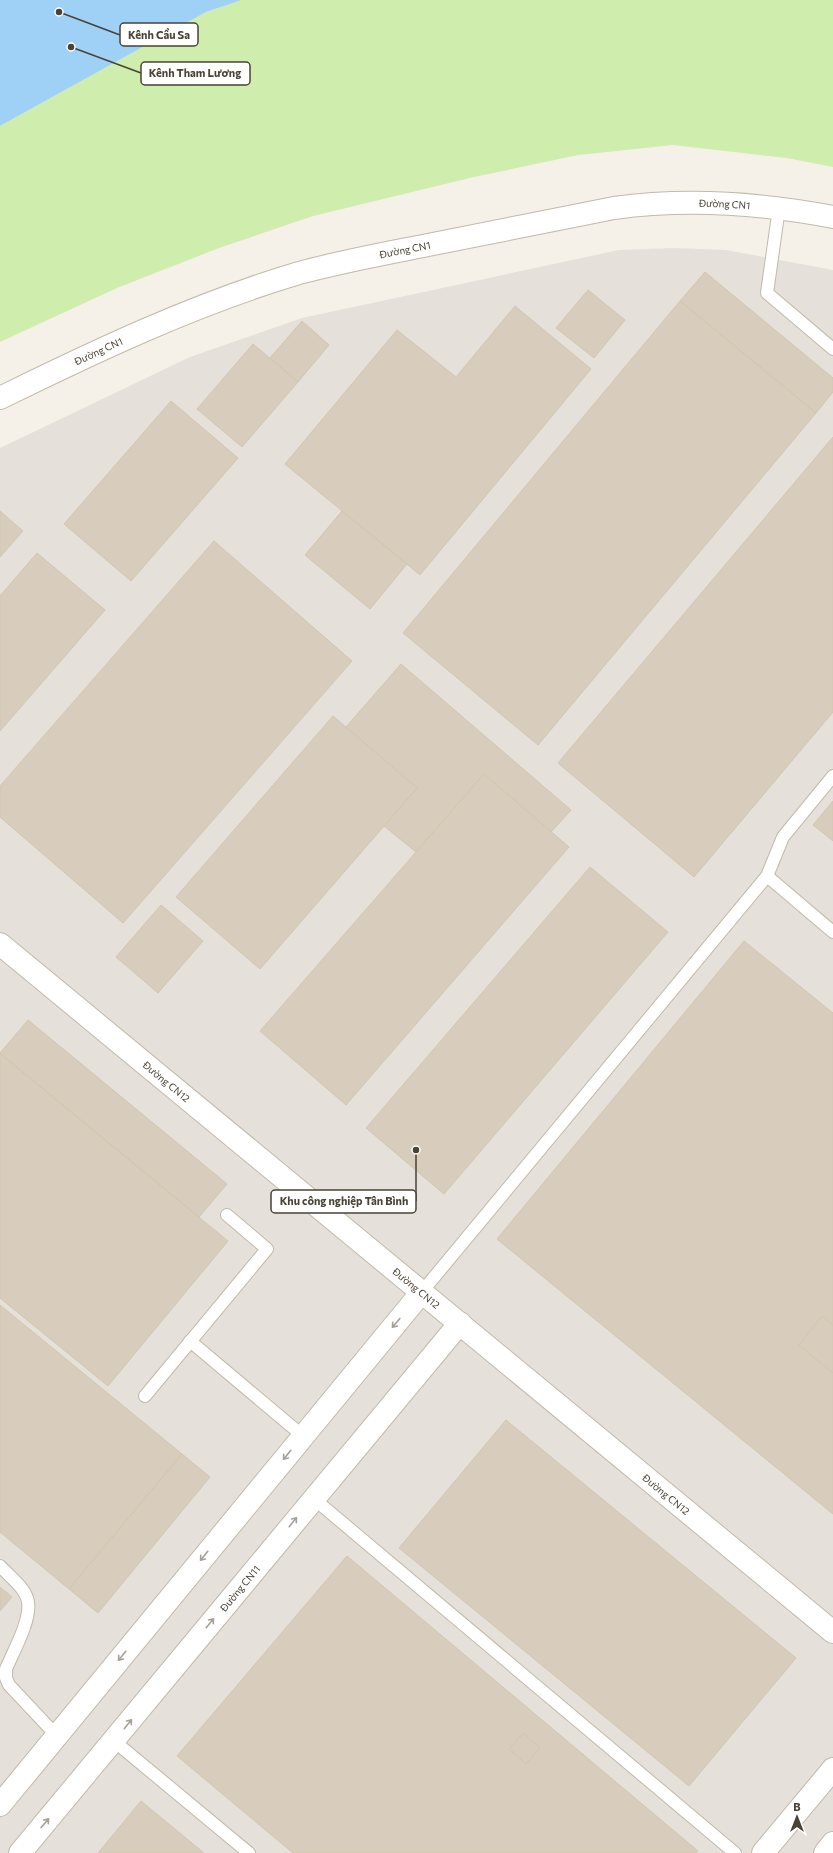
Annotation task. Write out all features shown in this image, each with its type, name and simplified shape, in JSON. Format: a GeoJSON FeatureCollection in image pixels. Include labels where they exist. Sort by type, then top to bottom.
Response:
{"type":"FeatureCollection","features":[{"type":"Feature","properties":{"kind":"street","name":"Đường CN1"},"geometry":{"type":"LineString","coordinates":[[0,398],[99,349],[174,317],[248,289],[301,273],[358,259],[614,208],[645,204],[711,202],[745,204],[833,217]]}},
{"type":"Feature","properties":{"kind":"street","name":"Đường CN12"},"geometry":{"type":"LineString","coordinates":[[0,944],[833,1632]]}},
{"type":"Feature","properties":{"kind":"street"},"geometry":{"type":"LineString","coordinates":[[0,1805],[421,1293]]}},
{"type":"Feature","properties":{"kind":"street","name":"Đường CN11"},"geometry":{"type":"LineString","coordinates":[[20,1853],[114,1741],[312,1498],[460,1323]]}},
{"type":"Feature","properties":{"kind":"street"},"geometry":{"type":"LineString","coordinates":[[763,1853],[833,1769]]}},
{"type":"Feature","properties":{"kind":"street"},"geometry":{"type":"LineString","coordinates":[[825,1853],[833,1843]]}},
{"type":"Feature","properties":{"kind":"lane"},"geometry":{"type":"LineString","coordinates":[[779,208],[767,293],[833,350]]}},
{"type":"Feature","properties":{"kind":"lane"},"geometry":{"type":"LineString","coordinates":[[421,1293],[767,876],[784,837],[833,776]]}},
{"type":"Feature","properties":{"kind":"lane"},"geometry":{"type":"LineString","coordinates":[[767,876],[833,932]]}},
{"type":"Feature","properties":{"kind":"lane"},"geometry":{"type":"LineString","coordinates":[[145,1396],[267,1249],[227,1215]]}},
{"type":"Feature","properties":{"kind":"lane"},"geometry":{"type":"LineString","coordinates":[[190,1341],[303,1436]]}},
{"type":"Feature","properties":{"kind":"lane"},"geometry":{"type":"LineString","coordinates":[[312,1498],[735,1853]]}},
{"type":"Feature","properties":{"kind":"lane"},"geometry":{"type":"LineString","coordinates":[[0,1566],[21,1588],[28,1602],[27,1618],[6,1669],[6,1678],[9,1685],[57,1736]]}},
{"type":"Feature","properties":{"kind":"lane"},"geometry":{"type":"LineString","coordinates":[[114,1741],[249,1853]]}},
{"type":"Feature","properties":{"kind":"shaded area"},"geometry":{"type":"Polygon","coordinates":[[[673,248],[726,250],[833,270],[833,1853],[0,1853],[0,448],[190,357],[302,318],[619,250],[673,248]]]}},
{"type":"Feature","properties":{"kind":"green space"},"geometry":{"type":"Polygon","coordinates":[[[242,0],[833,0],[833,167],[787,158],[673,145],[578,155],[474,177],[313,216],[219,248],[117,288],[0,342],[0,126],[206,12],[242,0]]]}},
{"type":"Feature","properties":{"kind":"water"},"geometry":{"type":"Polygon","coordinates":[[[0,0],[242,0],[206,12],[0,126],[0,0]]]}},
{"type":"Feature","properties":{"kind":"building"},"geometry":{"type":"Polygon","coordinates":[[[705,272],[833,378],[833,392],[816,413],[680,301],[705,272]]]}},
{"type":"Feature","properties":{"kind":"building"},"geometry":{"type":"Polygon","coordinates":[[[588,290],[625,320],[594,358],[556,328],[588,290]]]}},
{"type":"Feature","properties":{"kind":"building"},"geometry":{"type":"Polygon","coordinates":[[[680,301],[816,413],[538,745],[403,633],[680,301]]]}},
{"type":"Feature","properties":{"kind":"building"},"geometry":{"type":"Polygon","coordinates":[[[515,306],[591,369],[420,575],[285,464],[397,330],[456,377],[515,306]]]}},
{"type":"Feature","properties":{"kind":"building"},"geometry":{"type":"Polygon","coordinates":[[[302,321],[329,345],[298,382],[270,358],[302,321]]]}},
{"type":"Feature","properties":{"kind":"building"},"geometry":{"type":"Polygon","coordinates":[[[253,344],[298,382],[242,447],[197,409],[253,344]]]}},
{"type":"Feature","properties":{"kind":"building"},"geometry":{"type":"Polygon","coordinates":[[[171,401],[238,458],[131,581],[64,524],[171,401]]]}},
{"type":"Feature","properties":{"kind":"building"},"geometry":{"type":"Polygon","coordinates":[[[833,437],[833,712],[694,877],[558,763],[833,437]]]}},
{"type":"Feature","properties":{"kind":"building"},"geometry":{"type":"Polygon","coordinates":[[[0,511],[23,531],[0,557],[0,511]]]}},
{"type":"Feature","properties":{"kind":"building"},"geometry":{"type":"Polygon","coordinates":[[[342,511],[407,564],[370,609],[305,555],[342,511]]]}},
{"type":"Feature","properties":{"kind":"building"},"geometry":{"type":"Polygon","coordinates":[[[214,541],[352,661],[123,923],[0,817],[0,786],[214,541]]]}},
{"type":"Feature","properties":{"kind":"building"},"geometry":{"type":"Polygon","coordinates":[[[37,553],[105,610],[0,731],[0,596],[37,553]]]}},
{"type":"Feature","properties":{"kind":"building"},"geometry":{"type":"Polygon","coordinates":[[[401,664],[571,810],[551,832],[484,774],[416,852],[384,826],[417,788],[346,727],[401,664]]]}},
{"type":"Feature","properties":{"kind":"building"},"geometry":{"type":"Polygon","coordinates":[[[333,716],[417,788],[260,969],[176,897],[333,716]]]}},
{"type":"Feature","properties":{"kind":"building"},"geometry":{"type":"Polygon","coordinates":[[[484,774],[569,847],[346,1105],[260,1031],[484,774]]]}},
{"type":"Feature","properties":{"kind":"building"},"geometry":{"type":"Polygon","coordinates":[[[833,801],[833,841],[813,825],[833,801]]]}},
{"type":"Feature","properties":{"kind":"building"},"geometry":{"type":"Polygon","coordinates":[[[590,867],[668,932],[444,1194],[366,1128],[590,867]]]}},
{"type":"Feature","properties":{"kind":"building"},"geometry":{"type":"Polygon","coordinates":[[[161,905],[203,941],[158,993],[116,957],[161,905]]]}},
{"type":"Feature","properties":{"kind":"building"},"geometry":{"type":"Polygon","coordinates":[[[744,941],[833,1013],[833,1514],[497,1239],[744,941]]]}},
{"type":"Feature","properties":{"kind":"building"},"geometry":{"type":"Polygon","coordinates":[[[28,1020],[227,1184],[199,1217],[0,1053],[28,1020]]]}},
{"type":"Feature","properties":{"kind":"building"},"geometry":{"type":"Polygon","coordinates":[[[0,1054],[228,1241],[108,1386],[0,1298],[0,1054]]]}},
{"type":"Feature","properties":{"kind":"building"},"geometry":{"type":"Polygon","coordinates":[[[0,1305],[182,1454],[69,1589],[0,1532],[0,1305]]]}},
{"type":"Feature","properties":{"kind":"building"},"geometry":{"type":"Polygon","coordinates":[[[822,1316],[833,1325],[833,1373],[799,1345],[822,1316]]]}},
{"type":"Feature","properties":{"kind":"building"},"geometry":{"type":"Polygon","coordinates":[[[506,1420],[796,1658],[689,1786],[399,1548],[506,1420]]]}},
{"type":"Feature","properties":{"kind":"building"},"geometry":{"type":"Polygon","coordinates":[[[182,1454],[210,1477],[98,1613],[69,1589],[182,1454]]]}},
{"type":"Feature","properties":{"kind":"building"},"geometry":{"type":"Polygon","coordinates":[[[347,1556],[698,1851],[696,1853],[293,1853],[177,1756],[347,1556]]]}},
{"type":"Feature","properties":{"kind":"building"},"geometry":{"type":"Polygon","coordinates":[[[0,1587],[12,1597],[0,1611],[0,1587]]]}},
{"type":"Feature","properties":{"kind":"building"},"geometry":{"type":"Polygon","coordinates":[[[523,1733],[540,1748],[526,1764],[509,1749],[523,1733]]]}},
{"type":"Feature","properties":{"kind":"building"},"geometry":{"type":"Polygon","coordinates":[[[141,1801],[204,1853],[98,1853],[141,1801]]]}},
{"type":"Feature","properties":{"kind":"place","name":"Kênh Cầu Sa"},"geometry":{"type":"Point","coordinates":[59,12]}},
{"type":"Feature","properties":{"kind":"place","name":"Kênh Tham Lương"},"geometry":{"type":"Point","coordinates":[71,47]}},
{"type":"Feature","properties":{"kind":"place","name":"Khu công nghiệp Tân Bình"},"geometry":{"type":"Point","coordinates":[416,1150]}}]}
